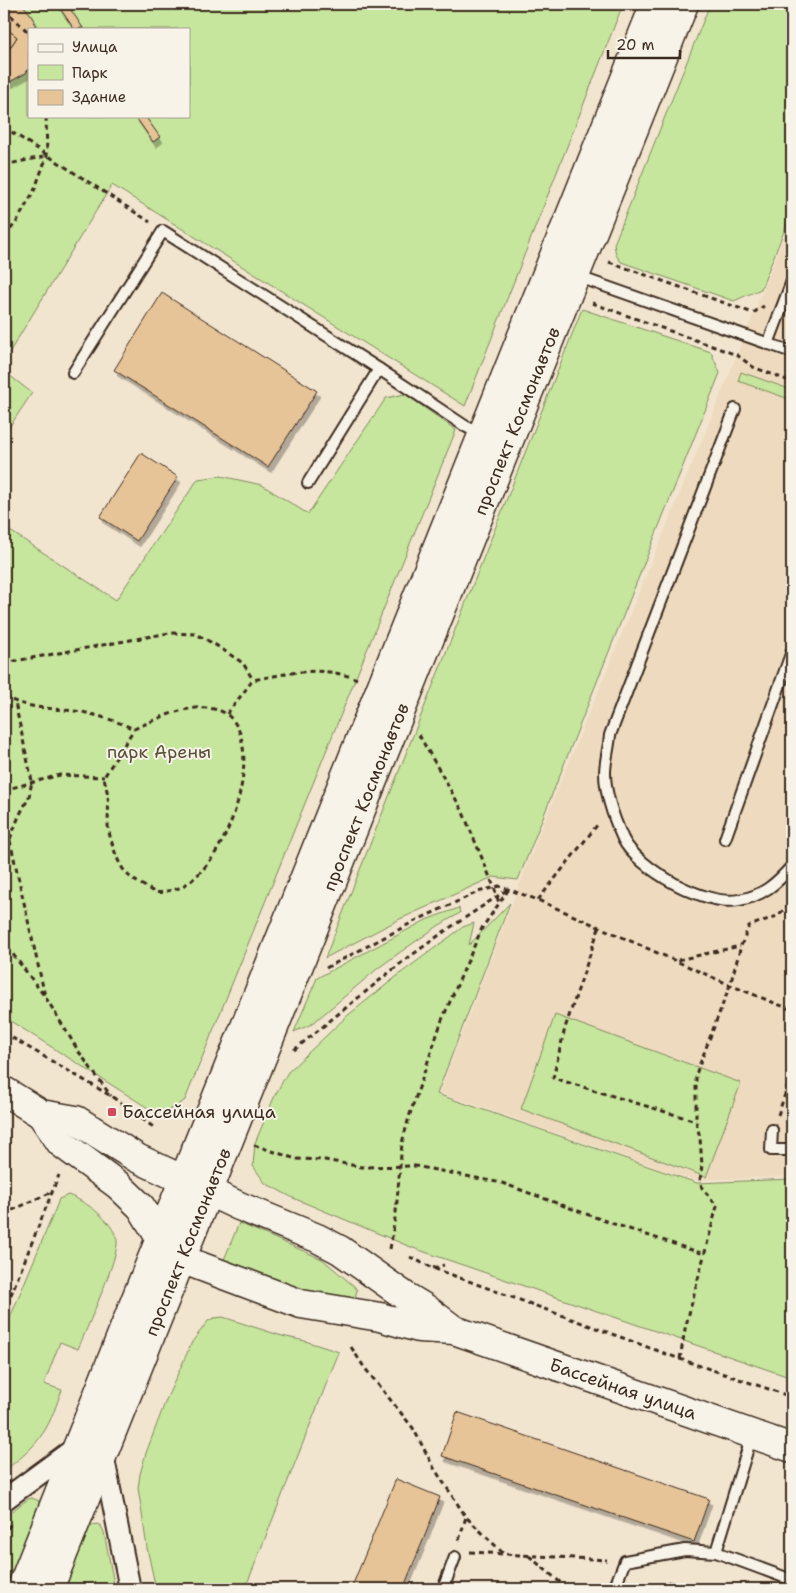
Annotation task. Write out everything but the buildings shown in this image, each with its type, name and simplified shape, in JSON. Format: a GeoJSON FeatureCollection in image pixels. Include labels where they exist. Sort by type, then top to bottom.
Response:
{"type":"FeatureCollection","features":[{"type":"Feature","properties":{"kind":"street","name":"проспект Космонавтов"},"geometry":{"type":"LineString","coordinates":[[567,277],[654,4]]}},
{"type":"Feature","properties":{"kind":"street","name":"проспект Космонавтов"},"geometry":{"type":"LineString","coordinates":[[49,1589],[91,1450],[160,1238],[495,440],[684,4]]}},
{"type":"Feature","properties":{"kind":"street","name":"проспект Космонавтов"},"geometry":{"type":"LineString","coordinates":[[21,1589],[91,1450],[181,1259],[495,440]]}},
{"type":"Feature","properties":{"kind":"street","name":"Бассейная улица"},"geometry":{"type":"LineString","coordinates":[[4,1091],[41,1114],[76,1120],[137,1158],[239,1206],[317,1238],[340,1250],[454,1330]]}},
{"type":"Feature","properties":{"kind":"street","name":"Бассейная улица"},"geometry":{"type":"LineString","coordinates":[[41,1114],[61,1142],[118,1185],[141,1207],[160,1238],[181,1259],[301,1304],[380,1317],[419,1328],[454,1330],[792,1448]]}},
{"type":"Feature","properties":{"kind":"street"},"geometry":{"type":"LineString","coordinates":[[4,1500],[91,1450],[130,1589]]}},
{"type":"Feature","properties":{"kind":"lane"},"geometry":{"type":"LineString","coordinates":[[73,373],[164,231],[465,426],[495,440]]}},
{"type":"Feature","properties":{"kind":"lane"},"geometry":{"type":"LineString","coordinates":[[567,277],[792,352]]}},
{"type":"Feature","properties":{"kind":"lane"},"geometry":{"type":"LineString","coordinates":[[768,344],[792,281]]}},
{"type":"Feature","properties":{"kind":"lane"},"geometry":{"type":"LineString","coordinates":[[308,483],[379,369]]}},
{"type":"Feature","properties":{"kind":"lane"},"geometry":{"type":"LineString","coordinates":[[735,409],[610,735],[605,774],[612,811],[624,841],[644,864],[687,889],[712,899],[738,901],[762,893],[781,878],[792,866]]}},
{"type":"Feature","properties":{"kind":"lane"},"geometry":{"type":"LineString","coordinates":[[724,839],[792,651]]}},
{"type":"Feature","properties":{"kind":"lane"},"geometry":{"type":"LineString","coordinates":[[772,1130],[771,1150],[792,1150]]}},
{"type":"Feature","properties":{"kind":"lane"},"geometry":{"type":"LineString","coordinates":[[716,1552],[752,1434]]}},
{"type":"Feature","properties":{"kind":"lane"},"geometry":{"type":"LineString","coordinates":[[614,1589],[625,1561],[685,1550],[716,1552],[792,1580]]}},
{"type":"Feature","properties":{"kind":"lane"},"geometry":{"type":"LineString","coordinates":[[443,1589],[456,1554]]}},
{"type":"Feature","properties":{"kind":"path"},"geometry":{"type":"LineString","coordinates":[[4,9],[28,32]]}},
{"type":"Feature","properties":{"kind":"path"},"geometry":{"type":"LineString","coordinates":[[4,236],[16,223],[34,190],[47,156],[46,118]]}},
{"type":"Feature","properties":{"kind":"path"},"geometry":{"type":"LineString","coordinates":[[4,127],[164,231]]}},
{"type":"Feature","properties":{"kind":"path"},"geometry":{"type":"LineString","coordinates":[[4,165],[47,156]]}},
{"type":"Feature","properties":{"kind":"path"},"geometry":{"type":"LineString","coordinates":[[601,260],[753,312],[769,304],[782,307]]}},
{"type":"Feature","properties":{"kind":"path"},"geometry":{"type":"LineString","coordinates":[[567,277],[737,355],[754,367],[792,382]]}},
{"type":"Feature","properties":{"kind":"path"},"geometry":{"type":"LineString","coordinates":[[4,663],[169,633],[196,634],[243,663],[253,680]]}},
{"type":"Feature","properties":{"kind":"path"},"geometry":{"type":"LineString","coordinates":[[228,714],[253,680],[298,671],[320,670],[342,673],[363,681]]}},
{"type":"Feature","properties":{"kind":"path"},"geometry":{"type":"LineString","coordinates":[[4,696],[16,703],[83,712],[134,728]]}},
{"type":"Feature","properties":{"kind":"path"},"geometry":{"type":"LineString","coordinates":[[10,840],[19,816],[30,797],[32,781],[16,703]]}},
{"type":"Feature","properties":{"kind":"path"},"geometry":{"type":"LineString","coordinates":[[196,708],[214,709],[228,714],[235,724],[244,750],[244,765],[238,801],[224,838],[215,856],[193,880],[177,890],[156,892],[131,879],[119,861],[108,828],[108,796],[104,777],[134,728],[180,711],[196,708]]}},
{"type":"Feature","properties":{"kind":"path"},"geometry":{"type":"LineString","coordinates":[[418,733],[462,810],[494,887],[499,904]]}},
{"type":"Feature","properties":{"kind":"path"},"geometry":{"type":"LineString","coordinates":[[4,790],[60,775],[104,777]]}},
{"type":"Feature","properties":{"kind":"path"},"geometry":{"type":"LineString","coordinates":[[538,900],[598,825],[612,811]]}},
{"type":"Feature","properties":{"kind":"path"},"geometry":{"type":"LineString","coordinates":[[4,814],[46,998]]}},
{"type":"Feature","properties":{"kind":"path"},"geometry":{"type":"LineString","coordinates":[[318,972],[417,920],[478,892],[499,886],[538,900],[730,985],[792,1010]]}},
{"type":"Feature","properties":{"kind":"path"},"geometry":{"type":"LineString","coordinates":[[291,1053],[401,963],[445,931],[509,889]]}},
{"type":"Feature","properties":{"kind":"path"},"geometry":{"type":"LineString","coordinates":[[390,1248],[396,1212],[402,1143],[409,1117],[442,1020],[482,928],[509,889]]}},
{"type":"Feature","properties":{"kind":"path"},"geometry":{"type":"LineString","coordinates":[[680,1359],[685,1329],[717,1206],[702,1188],[700,1180],[702,1164],[700,1138],[696,1121],[696,1074],[730,985],[749,926],[777,916],[792,902]]}},
{"type":"Feature","properties":{"kind":"path"},"geometry":{"type":"LineString","coordinates":[[599,928],[565,1028],[553,1078],[696,1121]]}},
{"type":"Feature","properties":{"kind":"path"},"geometry":{"type":"LineString","coordinates":[[4,939],[4,954]]}},
{"type":"Feature","properties":{"kind":"path"},"geometry":{"type":"LineString","coordinates":[[5,944],[46,998],[80,1052],[111,1096]]}},
{"type":"Feature","properties":{"kind":"path"},"geometry":{"type":"LineString","coordinates":[[677,960],[741,946]]}},
{"type":"Feature","properties":{"kind":"path"},"geometry":{"type":"LineString","coordinates":[[4,1033],[111,1096],[156,1130]]}},
{"type":"Feature","properties":{"kind":"path"},"geometry":{"type":"LineString","coordinates":[[772,1130],[792,1073]]}},
{"type":"Feature","properties":{"kind":"path"},"geometry":{"type":"LineString","coordinates":[[248,1142],[296,1160],[325,1160],[362,1167],[415,1166],[502,1183],[611,1223],[704,1254]]}},
{"type":"Feature","properties":{"kind":"path"},"geometry":{"type":"LineString","coordinates":[[4,1312],[59,1175]]}},
{"type":"Feature","properties":{"kind":"path"},"geometry":{"type":"LineString","coordinates":[[4,1214],[53,1191]]}},
{"type":"Feature","properties":{"kind":"path"},"geometry":{"type":"LineString","coordinates":[[410,1258],[432,1268],[680,1359],[792,1397]]}},
{"type":"Feature","properties":{"kind":"path"},"geometry":{"type":"LineString","coordinates":[[432,1268],[444,1265]]}},
{"type":"Feature","properties":{"kind":"path"},"geometry":{"type":"LineString","coordinates":[[351,1348],[413,1428],[434,1468],[466,1517],[504,1554]]}},
{"type":"Feature","properties":{"kind":"path"},"geometry":{"type":"LineString","coordinates":[[466,1517],[456,1554],[504,1554],[625,1561]]}},
{"type":"Feature","properties":{"kind":"path"},"geometry":{"type":"LineString","coordinates":[[4,1537],[11,1522]]}},
{"type":"Feature","properties":{"kind":"path"},"geometry":{"type":"LineString","coordinates":[[528,1556],[568,1589]]}},
{"type":"Feature","properties":{"kind":"shaded area"},"geometry":{"type":"Polygon","coordinates":[[[792,216],[792,1177],[693,1180],[439,1093],[538,836],[737,355],[792,216]]]}},
{"type":"Feature","properties":{"kind":"green space"},"geometry":{"type":"Polygon","coordinates":[[[4,4],[623,4],[465,406],[112,185],[4,361],[4,4]]]}},
{"type":"Feature","properties":{"kind":"green space"},"geometry":{"type":"Polygon","coordinates":[[[710,4],[792,4],[792,211],[761,289],[734,301],[621,262],[616,255],[614,244],[710,4]]]}},
{"type":"Feature","properties":{"kind":"green space"},"geometry":{"type":"Polygon","coordinates":[[[582,309],[711,352],[720,373],[518,880],[493,877],[400,919],[325,958],[582,309]]]}},
{"type":"Feature","properties":{"kind":"green space"},"geometry":{"type":"Polygon","coordinates":[[[4,371],[32,393],[4,435],[4,371]]]}},
{"type":"Feature","properties":{"kind":"green space"},"geometry":{"type":"Polygon","coordinates":[[[741,372],[792,390],[792,400],[738,381],[741,372]]]}},
{"type":"Feature","properties":{"kind":"green space","name":"парк Арены"},"geometry":{"type":"Polygon","coordinates":[[[405,394],[456,430],[185,1100],[163,1113],[148,1108],[4,1017],[4,527],[116,600],[198,479],[221,476],[262,485],[308,514],[386,398],[405,394]]]}},
{"type":"Feature","properties":{"kind":"green space"},"geometry":{"type":"Polygon","coordinates":[[[510,903],[437,1094],[697,1183],[792,1179],[792,1378],[413,1248],[293,1198],[265,1183],[253,1166],[255,1143],[275,1095],[288,1072],[347,1016],[401,973],[463,927],[474,923],[469,945],[510,903]]]}},
{"type":"Feature","properties":{"kind":"green space"},"geometry":{"type":"Polygon","coordinates":[[[459,908],[460,913],[438,926],[377,969],[312,1024],[294,1032],[317,978],[428,919],[459,908]]]}},
{"type":"Feature","properties":{"kind":"green space"},"geometry":{"type":"Polygon","coordinates":[[[555,1015],[741,1083],[706,1177],[521,1109],[555,1015]]]}},
{"type":"Feature","properties":{"kind":"green space"},"geometry":{"type":"Polygon","coordinates":[[[68,1195],[83,1202],[104,1219],[114,1233],[117,1240],[117,1248],[102,1293],[78,1349],[60,1342],[44,1384],[62,1390],[49,1423],[35,1444],[4,1471],[4,1332],[59,1199],[68,1195]]]}},
{"type":"Feature","properties":{"kind":"green space"},"geometry":{"type":"Polygon","coordinates":[[[239,1223],[322,1259],[354,1286],[357,1290],[355,1298],[321,1299],[223,1262],[239,1223]]]}},
{"type":"Feature","properties":{"kind":"green space"},"geometry":{"type":"Polygon","coordinates":[[[223,1317],[339,1352],[245,1589],[156,1589],[147,1548],[138,1488],[140,1474],[166,1400],[192,1342],[208,1321],[223,1317]]]}},
{"type":"Feature","properties":{"kind":"green space"},"geometry":{"type":"Polygon","coordinates":[[[32,1498],[39,1501],[40,1507],[7,1589],[4,1589],[4,1517],[32,1498]]]}},
{"type":"Feature","properties":{"kind":"green space"},"geometry":{"type":"Polygon","coordinates":[[[97,1524],[101,1526],[104,1532],[115,1589],[63,1589],[88,1529],[92,1525],[97,1524]]]}},
{"type":"Feature","properties":{"kind":"place","name":"Бассейная улица"},"geometry":{"type":"Point","coordinates":[112,1112]}}]}
